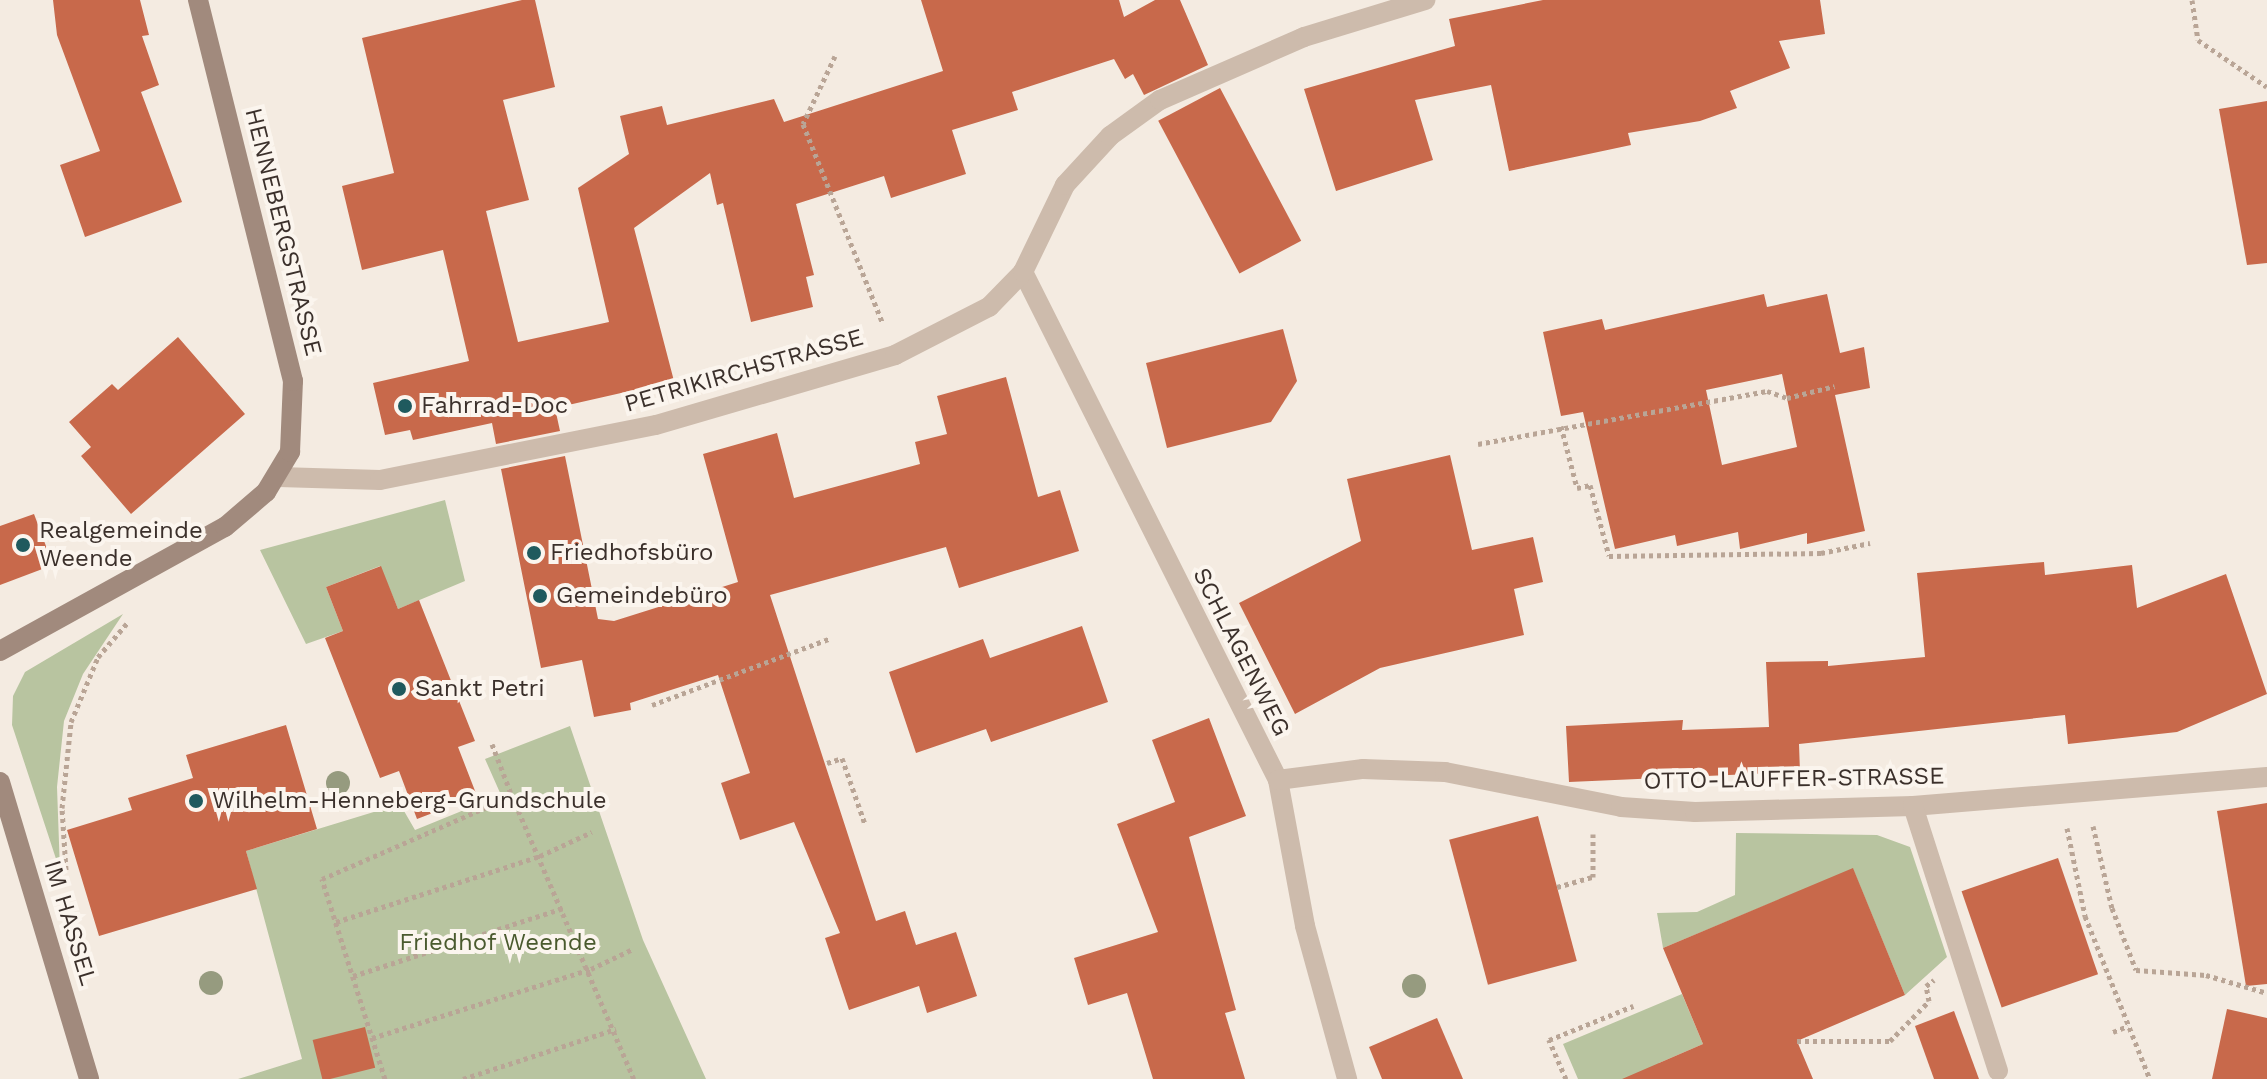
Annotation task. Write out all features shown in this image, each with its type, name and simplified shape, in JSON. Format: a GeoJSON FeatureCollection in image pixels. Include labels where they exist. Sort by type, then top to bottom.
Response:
{"type":"FeatureCollection","features":[{"type":"Feature","properties":{"kind":"street","name":"HENNEBERGSTRASSE"},"geometry":{"type":"LineString","coordinates":[[198,0],[293,381],[295,425],[279,477]]}},
{"type":"Feature","properties":{"kind":"street","name":"PETRIKIRCHSTRASSE"},"geometry":{"type":"LineString","coordinates":[[279,477],[380,480],[656,425],[895,355],[989,307],[1023,272],[1065,185],[1110,136],[1160,100],[1304,37],[1425,0]]}},
{"type":"Feature","properties":{"kind":"street","name":"SCHLAGENWEG"},"geometry":{"type":"LineString","coordinates":[[1023,272],[1278,780],[1305,926],[1347,1079]]}},
{"type":"Feature","properties":{"kind":"street"},"geometry":{"type":"LineString","coordinates":[[0,651],[225,527],[279,477]]}},
{"type":"Feature","properties":{"kind":"street","name":"OTTO-LAUFFER-STRASSE"},"geometry":{"type":"LineString","coordinates":[[1278,780],[1363,769],[1445,772],[1593,801],[1695,812],[1913,806],[2267,777]]}},
{"type":"Feature","properties":{"kind":"street","name":"IM HASSEL"},"geometry":{"type":"LineString","coordinates":[[0,782],[89,1079]]}},
{"type":"Feature","properties":{"kind":"street"},"geometry":{"type":"LineString","coordinates":[[1913,806],[1998,1071]]}},
{"type":"Feature","properties":{"kind":"path"},"geometry":{"type":"LineString","coordinates":[[2192,0],[2198,40],[2267,87]]}},
{"type":"Feature","properties":{"kind":"path"},"geometry":{"type":"LineString","coordinates":[[835,56],[803,124],[895,355]]}},
{"type":"Feature","properties":{"kind":"path"},"geometry":{"type":"LineString","coordinates":[[1478,444],[1561,426],[1635,419],[1767,391],[1787,398],[1835,386]]}},
{"type":"Feature","properties":{"kind":"path"},"geometry":{"type":"LineString","coordinates":[[1561,426],[1577,488],[1590,485],[1609,556],[1821,553],[1870,543]]}},
{"type":"Feature","properties":{"kind":"path"},"geometry":{"type":"LineString","coordinates":[[66,877],[62,808],[71,722],[98,657],[140,609],[126,581]]}},
{"type":"Feature","properties":{"kind":"path"},"geometry":{"type":"LineString","coordinates":[[652,705],[831,638]]}},
{"type":"Feature","properties":{"kind":"path"},"geometry":{"type":"LineString","coordinates":[[492,744],[512,796],[591,969],[634,1079]]}},
{"type":"Feature","properties":{"kind":"path"},"geometry":{"type":"LineString","coordinates":[[827,763],[842,758],[865,824]]}},
{"type":"Feature","properties":{"kind":"path"},"geometry":{"type":"LineString","coordinates":[[2089,793],[2112,908],[2136,970],[2206,975],[2267,993]]}},
{"type":"Feature","properties":{"kind":"path"},"geometry":{"type":"LineString","coordinates":[[2060,795],[2085,916],[2150,1079]]}},
{"type":"Feature","properties":{"kind":"path"},"geometry":{"type":"LineString","coordinates":[[385,1079],[322,879],[512,796]]}},
{"type":"Feature","properties":{"kind":"path"},"geometry":{"type":"LineString","coordinates":[[1557,887],[1593,877],[1593,801]]}},
{"type":"Feature","properties":{"kind":"path"},"geometry":{"type":"LineString","coordinates":[[336,922],[540,856],[592,832]]}},
{"type":"Feature","properties":{"kind":"path"},"geometry":{"type":"LineString","coordinates":[[353,976],[563,908]]}},
{"type":"Feature","properties":{"kind":"path"},"geometry":{"type":"LineString","coordinates":[[372,1038],[591,969],[633,949]]}},
{"type":"Feature","properties":{"kind":"path"},"geometry":{"type":"LineString","coordinates":[[1797,1041],[1890,1041],[1929,1001],[1926,986]]}},
{"type":"Feature","properties":{"kind":"path"},"geometry":{"type":"LineString","coordinates":[[1566,1079],[1549,1040],[1633,1006]]}},
{"type":"Feature","properties":{"kind":"path"},"geometry":{"type":"LineString","coordinates":[[2113,1032],[2128,1026]]}},
{"type":"Feature","properties":{"kind":"path"},"geometry":{"type":"LineString","coordinates":[[463,1079],[616,1029]]}},
{"type":"Feature","properties":{"kind":"green space"},"geometry":{"type":"Polygon","coordinates":[[[445,500],[465,581],[398,609],[380,566],[326,587],[343,631],[306,644],[260,550],[445,500]]]}},
{"type":"Feature","properties":{"kind":"green space"},"geometry":{"type":"Polygon","coordinates":[[[123,614],[83,674],[64,721],[57,787],[60,871],[12,725],[13,696],[25,672],[123,614]]]}},
{"type":"Feature","properties":{"kind":"green space","name":"Friedhof Weende"},"geometry":{"type":"Polygon","coordinates":[[[570,726],[643,940],[706,1079],[238,1079],[302,1059],[246,851],[400,804],[415,830],[501,795],[485,759],[570,726]]]}},
{"type":"Feature","properties":{"kind":"green space"},"geometry":{"type":"Polygon","coordinates":[[[1736,833],[1877,835],[1910,847],[1947,957],[1905,995],[1853,869],[1663,948],[1657,913],[1697,912],[1735,895],[1736,833]]]}},
{"type":"Feature","properties":{"kind":"green space"},"geometry":{"type":"Polygon","coordinates":[[[1682,994],[1703,1044],[1659,1063],[1665,1079],[1578,1079],[1563,1044],[1682,994]]]}},
{"type":"Feature","properties":{"kind":"building"},"geometry":{"type":"Polygon","coordinates":[[[53,0],[140,0],[149,35],[142,36],[159,85],[141,92],[182,202],[85,237],[60,165],[100,151],[57,35],[53,0]]]}},
{"type":"Feature","properties":{"kind":"building"},"geometry":{"type":"Polygon","coordinates":[[[522,0],[535,0],[555,87],[503,100],[529,200],[486,211],[518,342],[609,322],[578,188],[629,154],[620,116],[662,106],[667,125],[774,99],[784,122],[943,71],[921,0],[1119,0],[1124,17],[1155,0],[1180,0],[1208,65],[1144,95],[1133,74],[1125,79],[1114,59],[1012,92],[1018,110],[952,130],[966,174],[891,198],[884,176],[796,204],[814,275],[806,277],[813,307],[751,322],[723,203],[717,205],[710,173],[634,228],[674,381],[555,408],[560,431],[496,444],[492,423],[413,440],[410,430],[385,435],[373,383],[469,361],[443,250],[362,270],[342,186],[394,173],[362,38],[522,0]]]}},
{"type":"Feature","properties":{"kind":"building"},"geometry":{"type":"Polygon","coordinates":[[[1543,0],[1820,0],[1825,34],[1779,41],[1790,68],[1730,91],[1737,108],[1700,121],[1628,133],[1631,145],[1509,171],[1491,85],[1415,100],[1433,160],[1336,191],[1304,89],[1455,46],[1449,19],[1543,0]]]}},
{"type":"Feature","properties":{"kind":"building"},"geometry":{"type":"Polygon","coordinates":[[[1220,88],[1301,241],[1239,274],[1158,121],[1220,88]]]}},
{"type":"Feature","properties":{"kind":"building"},"geometry":{"type":"Polygon","coordinates":[[[2267,101],[2267,263],[2247,265],[2219,109],[2267,101]]]}},
{"type":"Feature","properties":{"kind":"building"},"geometry":{"type":"Polygon","coordinates":[[[1764,294],[1767,307],[1827,294],[1840,353],[1864,347],[1870,388],[1835,395],[1865,531],[1807,544],[1807,533],[1740,549],[1738,532],[1677,546],[1675,535],[1615,549],[1583,412],[1561,416],[1543,332],[1602,319],[1605,330],[1764,294]],[[1782,374],[1706,390],[1722,465],[1797,447],[1782,374]]]}},
{"type":"Feature","properties":{"kind":"building"},"geometry":{"type":"Polygon","coordinates":[[[1283,329],[1297,381],[1271,422],[1167,448],[1146,363],[1283,329]]]}},
{"type":"Feature","properties":{"kind":"building"},"geometry":{"type":"Polygon","coordinates":[[[178,337],[245,414],[131,514],[81,456],[91,447],[69,422],[112,384],[118,390],[178,337]]]}},
{"type":"Feature","properties":{"kind":"building"},"geometry":{"type":"Polygon","coordinates":[[[1006,377],[1038,497],[1060,490],[1079,551],[959,588],[946,547],[770,595],[876,921],[905,911],[916,945],[956,932],[977,996],[927,1013],[919,986],[849,1010],[825,938],[840,933],[794,822],[740,840],[721,783],[750,773],[718,675],[630,703],[631,710],[594,717],[582,660],[541,668],[501,469],[565,456],[598,619],[614,621],[738,582],[703,454],[777,433],[794,498],[920,464],[915,442],[947,434],[937,396],[1006,377]]]}},
{"type":"Feature","properties":{"kind":"building"},"geometry":{"type":"Polygon","coordinates":[[[1450,455],[1472,550],[1533,537],[1543,582],[1514,589],[1524,635],[1380,668],[1295,714],[1239,603],[1361,541],[1347,479],[1450,455]]]}},
{"type":"Feature","properties":{"kind":"building","name":"Realgemeinde Weende"},"geometry":{"type":"Polygon","coordinates":[[[34,514],[53,565],[0,585],[0,526],[34,514]]]}},
{"type":"Feature","properties":{"kind":"building"},"geometry":{"type":"Polygon","coordinates":[[[2044,562],[2045,575],[2132,565],[2137,608],[2226,574],[2267,694],[2177,732],[2068,744],[2065,715],[1799,744],[1800,772],[1569,782],[1566,726],[1683,720],[1682,730],[1769,727],[1766,662],[1828,661],[1828,666],[1925,657],[1917,573],[2044,562]]]}},
{"type":"Feature","properties":{"kind":"building","name":"Sankt Petri"},"geometry":{"type":"Polygon","coordinates":[[[381,566],[398,609],[419,600],[475,741],[458,747],[477,796],[417,819],[399,771],[380,778],[325,638],[343,631],[326,587],[381,566]]]}},
{"type":"Feature","properties":{"kind":"building"},"geometry":{"type":"Polygon","coordinates":[[[1082,626],[1108,702],[991,742],[986,729],[916,753],[889,672],[983,639],[990,658],[1082,626]]]}},
{"type":"Feature","properties":{"kind":"building"},"geometry":{"type":"Polygon","coordinates":[[[1209,718],[1246,816],[1189,837],[1236,1010],[1225,1013],[1245,1079],[1153,1079],[1127,993],[1088,1005],[1074,958],[1158,932],[1117,824],[1175,802],[1152,740],[1209,718]]]}},
{"type":"Feature","properties":{"kind":"building"},"geometry":{"type":"Polygon","coordinates":[[[286,725],[317,829],[246,851],[257,889],[99,936],[67,830],[132,810],[128,798],[193,778],[186,755],[286,725]]]}},
{"type":"Feature","properties":{"kind":"building"},"geometry":{"type":"Polygon","coordinates":[[[2267,803],[2267,984],[2246,986],[2217,811],[2267,803]]]}},
{"type":"Feature","properties":{"kind":"building"},"geometry":{"type":"Polygon","coordinates":[[[1538,816],[1577,961],[1488,985],[1449,840],[1538,816]]]}},
{"type":"Feature","properties":{"kind":"building"},"geometry":{"type":"Polygon","coordinates":[[[2058,858],[2098,974],[2002,1008],[1962,891],[2058,858]]]}},
{"type":"Feature","properties":{"kind":"building"},"geometry":{"type":"Polygon","coordinates":[[[1853,868],[1905,995],[1797,1041],[1813,1079],[1622,1079],[1703,1044],[1663,948],[1853,868]]]}},
{"type":"Feature","properties":{"kind":"building"},"geometry":{"type":"Polygon","coordinates":[[[2227,1009],[2267,1018],[2267,1079],[2212,1079],[2227,1009]]]}},
{"type":"Feature","properties":{"kind":"building"},"geometry":{"type":"Polygon","coordinates":[[[1954,1011],[1979,1079],[1934,1079],[1915,1026],[1954,1011]]]}},
{"type":"Feature","properties":{"kind":"building"},"geometry":{"type":"Polygon","coordinates":[[[1437,1018],[1463,1079],[1382,1079],[1369,1047],[1437,1018]]]}},
{"type":"Feature","properties":{"kind":"building"},"geometry":{"type":"Polygon","coordinates":[[[365,1027],[375,1068],[322,1079],[313,1040],[365,1027]]]}},
{"type":"Feature","properties":{"kind":"place","name":"Fahrrad-Doc"},"geometry":{"type":"Point","coordinates":[405,406]}},
{"type":"Feature","properties":{"kind":"place","name":"Realgemeinde Weende"},"geometry":{"type":"Point","coordinates":[23,545]}},
{"type":"Feature","properties":{"kind":"place","name":"Friedhofsbüro"},"geometry":{"type":"Point","coordinates":[534,553]}},
{"type":"Feature","properties":{"kind":"place","name":"Gemeindebüro"},"geometry":{"type":"Point","coordinates":[540,596]}},
{"type":"Feature","properties":{"kind":"place","name":"Sankt Petri"},"geometry":{"type":"Point","coordinates":[399,689]}},
{"type":"Feature","properties":{"kind":"place","name":"Wilhelm-Henneberg-Grundschule"},"geometry":{"type":"Point","coordinates":[196,801]}}]}
